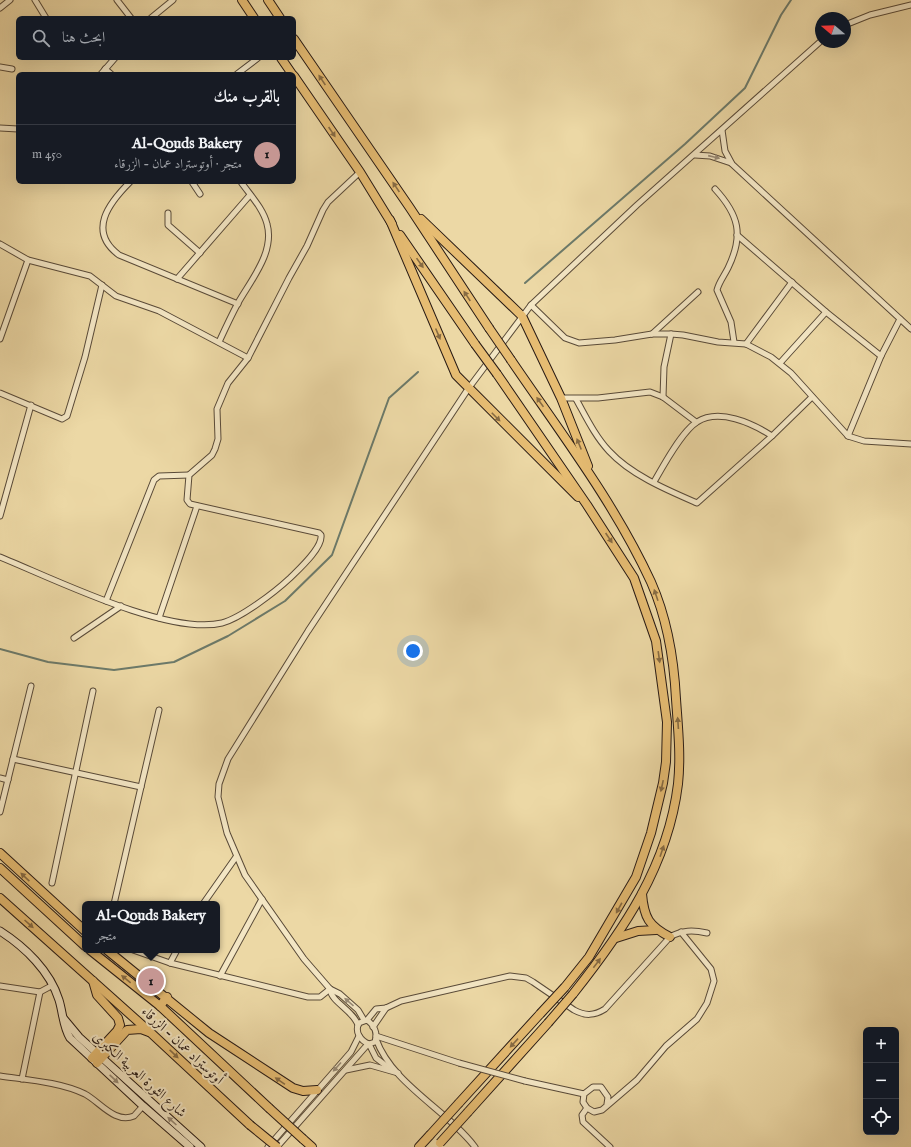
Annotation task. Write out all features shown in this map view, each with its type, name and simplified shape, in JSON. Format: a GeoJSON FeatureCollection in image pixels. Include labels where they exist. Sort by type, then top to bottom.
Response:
{"type":"FeatureCollection","features":[{"type":"Feature","properties":{"kind":"main road"},"geometry":{"type":"LineString","coordinates":[[242,0],[253,16]]}},
{"type":"Feature","properties":{"kind":"main road"},"geometry":{"type":"LineString","coordinates":[[268,0],[279,16]]}},
{"type":"Feature","properties":{"kind":"main road"},"geometry":{"type":"LineString","coordinates":[[296,42],[410,208],[489,328],[594,480],[629,538],[652,584],[670,645],[676,690],[680,757],[678,785],[671,821],[661,854],[642,894],[616,938],[573,994],[438,1145]]}},
{"type":"Feature","properties":{"kind":"main road"},"geometry":{"type":"LineString","coordinates":[[282,60],[291,72]]}},
{"type":"Feature","properties":{"kind":"main road"},"geometry":{"type":"LineString","coordinates":[[296,79],[475,344],[588,505],[634,578],[656,641],[667,722],[666,762],[663,783],[651,833],[636,877],[589,957],[565,987],[419,1147]]}},
{"type":"Feature","properties":{"kind":"main road"},"geometry":{"type":"LineString","coordinates":[[410,208],[522,316],[561,398],[594,480]]}},
{"type":"Feature","properties":{"kind":"main road"},"geometry":{"type":"LineString","coordinates":[[390,220],[453,371],[468,389],[560,481],[588,505]]}},
{"type":"Feature","properties":{"kind":"main road"},"geometry":{"type":"LineString","coordinates":[[0,854],[82,928]]}},
{"type":"Feature","properties":{"kind":"main road"},"geometry":{"type":"LineString","coordinates":[[0,868],[82,943]]}},
{"type":"Feature","properties":{"kind":"main road"},"geometry":{"type":"LineString","coordinates":[[642,894],[645,912],[656,930]]}},
{"type":"Feature","properties":{"kind":"main road","name":"أوتوستراد عمان - الزرقاء"},"geometry":{"type":"LineString","coordinates":[[0,898],[151,1033],[250,1125],[277,1147]]}},
{"type":"Feature","properties":{"kind":"main road"},"geometry":{"type":"LineString","coordinates":[[616,938],[638,931],[656,930],[670,937]]}},
{"type":"Feature","properties":{"kind":"main road","name":"شارع الثورة العربية الكبرى"},"geometry":{"type":"LineString","coordinates":[[0,931],[41,966],[53,985],[63,1019],[79,1038],[143,1106],[190,1147]]}},
{"type":"Feature","properties":{"kind":"main road","name":"أوتوستراد عمان - الزرقاء"},"geometry":{"type":"LineString","coordinates":[[94,953],[160,1006],[312,1147]]}},
{"type":"Feature","properties":{"kind":"main road"},"geometry":{"type":"LineString","coordinates":[[111,953],[218,1039],[287,1085],[303,1091],[317,1090]]}},
{"type":"Feature","properties":{"kind":"main road"},"geometry":{"type":"LineString","coordinates":[[93,981],[97,995],[118,1018],[120,1025],[97,1058]]}},
{"type":"Feature","properties":{"kind":"main road"},"geometry":{"type":"LineString","coordinates":[[160,1006],[167,997]]}},
{"type":"Feature","properties":{"kind":"main road"},"geometry":{"type":"LineString","coordinates":[[97,1058],[127,1030],[141,1029],[151,1033]]}},
{"type":"Feature","properties":{"kind":"main road","name":"شارع الثورة العربية الكبرى"},"geometry":{"type":"LineString","coordinates":[[97,1058],[202,1147]]}},
{"type":"Feature","properties":{"kind":"street"},"geometry":{"type":"LineString","coordinates":[[0,8],[10,0]]}},
{"type":"Feature","properties":{"kind":"street"},"geometry":{"type":"LineString","coordinates":[[35,0],[45,16]]}},
{"type":"Feature","properties":{"kind":"street"},"geometry":{"type":"LineString","coordinates":[[117,0],[129,16]]}},
{"type":"Feature","properties":{"kind":"street"},"geometry":{"type":"LineString","coordinates":[[153,16],[173,0]]}},
{"type":"Feature","properties":{"kind":"street"},"geometry":{"type":"LineString","coordinates":[[851,23],[870,15],[911,5]]}},
{"type":"Feature","properties":{"kind":"street"},"geometry":{"type":"LineString","coordinates":[[268,1147],[351,1052],[359,1036],[358,1025],[352,1014],[334,998],[330,989],[292,943],[245,875],[236,857],[227,833],[218,797],[219,784],[228,759],[308,631],[468,389],[531,305],[637,205],[815,46]]}},
{"type":"Feature","properties":{"kind":"street"},"geometry":{"type":"LineString","coordinates":[[103,72],[113,60]]}},
{"type":"Feature","properties":{"kind":"street"},"geometry":{"type":"LineString","coordinates":[[240,72],[256,60]]}},
{"type":"Feature","properties":{"kind":"street"},"geometry":{"type":"LineString","coordinates":[[0,67],[12,69]]}},
{"type":"Feature","properties":{"kind":"street"},"geometry":{"type":"LineString","coordinates":[[105,69],[109,72]]}},
{"type":"Feature","properties":{"kind":"street"},"geometry":{"type":"LineString","coordinates":[[0,128],[16,129]]}},
{"type":"Feature","properties":{"kind":"street"},"geometry":{"type":"LineString","coordinates":[[722,130],[725,151],[732,164],[911,329]]}},
{"type":"Feature","properties":{"kind":"street"},"geometry":{"type":"LineString","coordinates":[[694,155],[710,156],[732,164]]}},
{"type":"Feature","properties":{"kind":"street"},"geometry":{"type":"LineString","coordinates":[[106,601],[154,480],[159,476],[189,475],[212,455],[218,439],[217,409],[228,383],[248,358],[307,246],[328,202],[360,172]]}},
{"type":"Feature","properties":{"kind":"street"},"geometry":{"type":"LineString","coordinates":[[128,184],[118,194],[105,214],[104,233],[106,242],[119,255],[238,304]]}},
{"type":"Feature","properties":{"kind":"street"},"geometry":{"type":"LineString","coordinates":[[193,184],[200,194]]}},
{"type":"Feature","properties":{"kind":"street"},"geometry":{"type":"LineString","coordinates":[[219,342],[260,265],[267,248],[269,237],[268,224],[264,215],[242,184]]}},
{"type":"Feature","properties":{"kind":"street"},"geometry":{"type":"LineString","coordinates":[[715,190],[729,204],[737,222],[737,235],[732,258],[716,290],[731,322],[734,342]]}},
{"type":"Feature","properties":{"kind":"street"},"geometry":{"type":"LineString","coordinates":[[177,279],[250,195]]}},
{"type":"Feature","properties":{"kind":"street"},"geometry":{"type":"LineString","coordinates":[[168,213],[168,225],[200,253]]}},
{"type":"Feature","properties":{"kind":"street"},"geometry":{"type":"LineString","coordinates":[[737,235],[826,312],[881,356]]}},
{"type":"Feature","properties":{"kind":"street"},"geometry":{"type":"LineString","coordinates":[[0,244],[28,260],[83,274],[94,279],[116,296],[160,311],[248,358]]}},
{"type":"Feature","properties":{"kind":"street"},"geometry":{"type":"LineString","coordinates":[[0,339],[28,260]]}},
{"type":"Feature","properties":{"kind":"street"},"geometry":{"type":"LineString","coordinates":[[746,344],[792,282]]}},
{"type":"Feature","properties":{"kind":"street"},"geometry":{"type":"LineString","coordinates":[[0,393],[62,419],[67,416],[85,357],[102,285]]}},
{"type":"Feature","properties":{"kind":"street"},"geometry":{"type":"LineString","coordinates":[[652,334],[698,292]]}},
{"type":"Feature","properties":{"kind":"street"},"geometry":{"type":"LineString","coordinates":[[531,305],[564,338],[573,342],[589,343],[652,334],[671,334],[712,341],[746,344],[780,363],[848,436],[864,441],[911,444]]}},
{"type":"Feature","properties":{"kind":"street"},"geometry":{"type":"LineString","coordinates":[[780,363],[826,312]]}},
{"type":"Feature","properties":{"kind":"street"},"geometry":{"type":"LineString","coordinates":[[848,436],[881,356],[900,319]]}},
{"type":"Feature","properties":{"kind":"street"},"geometry":{"type":"LineString","coordinates":[[663,396],[665,360],[671,334]]}},
{"type":"Feature","properties":{"kind":"street"},"geometry":{"type":"LineString","coordinates":[[561,398],[598,398],[646,392],[663,396],[696,422]]}},
{"type":"Feature","properties":{"kind":"street"},"geometry":{"type":"LineString","coordinates":[[576,399],[594,432],[609,450],[628,467],[654,482],[698,503],[710,490],[772,436],[812,397]]}},
{"type":"Feature","properties":{"kind":"street"},"geometry":{"type":"LineString","coordinates":[[0,516],[12,477],[30,405]]}},
{"type":"Feature","properties":{"kind":"street"},"geometry":{"type":"LineString","coordinates":[[654,482],[667,459],[696,422],[715,416],[728,416],[772,436]]}},
{"type":"Feature","properties":{"kind":"street"},"geometry":{"type":"LineString","coordinates":[[0,557],[106,601],[159,618],[208,625],[234,618],[280,588],[305,563],[321,541],[321,535],[319,533],[190,504],[187,500],[189,475]]}},
{"type":"Feature","properties":{"kind":"street"},"geometry":{"type":"LineString","coordinates":[[159,618],[197,506]]}},
{"type":"Feature","properties":{"kind":"street"},"geometry":{"type":"LineString","coordinates":[[74,638],[121,606]]}},
{"type":"Feature","properties":{"kind":"street"},"geometry":{"type":"LineString","coordinates":[[0,812],[31,686]]}},
{"type":"Feature","properties":{"kind":"street"},"geometry":{"type":"LineString","coordinates":[[52,882],[93,691]]}},
{"type":"Feature","properties":{"kind":"street"},"geometry":{"type":"LineString","coordinates":[[115,901],[159,710]]}},
{"type":"Feature","properties":{"kind":"street"},"geometry":{"type":"LineString","coordinates":[[13,759],[141,787]]}},
{"type":"Feature","properties":{"kind":"street"},"geometry":{"type":"LineString","coordinates":[[0,778],[8,780]]}},
{"type":"Feature","properties":{"kind":"street"},"geometry":{"type":"LineString","coordinates":[[205,901],[236,857]]}},
{"type":"Feature","properties":{"kind":"street"},"geometry":{"type":"LineString","coordinates":[[220,976],[262,899]]}},
{"type":"Feature","properties":{"kind":"street"},"geometry":{"type":"LineString","coordinates":[[358,1025],[373,1011],[386,1008],[406,1000],[510,976],[526,978],[574,1010],[580,1013],[593,1015],[605,1009],[670,937],[681,932],[695,931],[707,933]]}},
{"type":"Feature","properties":{"kind":"street"},"geometry":{"type":"LineString","coordinates":[[607,1104],[608,1097],[601,1088],[590,1088],[584,1094],[583,1102],[587,1108],[598,1112],[637,1080],[666,1046],[696,1018],[708,1003],[714,981],[711,969],[681,932]]}},
{"type":"Feature","properties":{"kind":"street"},"geometry":{"type":"LineString","coordinates":[[142,953],[170,963],[220,976],[314,997],[325,994],[330,989]]}},
{"type":"Feature","properties":{"kind":"street"},"geometry":{"type":"LineString","coordinates":[[170,963],[175,953]]}},
{"type":"Feature","properties":{"kind":"street"},"geometry":{"type":"LineString","coordinates":[[0,986],[40,992],[53,985]]}},
{"type":"Feature","properties":{"kind":"street"},"geometry":{"type":"LineString","coordinates":[[330,989],[340,994],[358,1010],[365,1020],[374,1027]]}},
{"type":"Feature","properties":{"kind":"street"},"geometry":{"type":"LineString","coordinates":[[22,1079],[40,992]]}},
{"type":"Feature","properties":{"kind":"street"},"geometry":{"type":"LineString","coordinates":[[386,1008],[377,1019],[374,1027],[376,1038],[382,1053],[398,1074],[475,1147]]}},
{"type":"Feature","properties":{"kind":"street"},"geometry":{"type":"LineString","coordinates":[[359,1036],[368,1044],[380,1062],[398,1074]]}},
{"type":"Feature","properties":{"kind":"street"},"geometry":{"type":"LineString","coordinates":[[376,1038],[525,1081],[584,1094]]}},
{"type":"Feature","properties":{"kind":"street"},"geometry":{"type":"LineString","coordinates":[[277,1147],[368,1044],[376,1038]]}},
{"type":"Feature","properties":{"kind":"street"},"geometry":{"type":"LineString","coordinates":[[345,1070],[370,1065],[398,1074]]}},
{"type":"Feature","properties":{"kind":"street"},"geometry":{"type":"LineString","coordinates":[[0,1076],[74,1090],[92,1098],[107,1110],[120,1117],[134,1116],[143,1106]]}},
{"type":"Feature","properties":{"kind":"street"},"geometry":{"type":"LineString","coordinates":[[587,1108],[582,1115],[583,1122],[610,1147]]}},
{"type":"Feature","properties":{"kind":"waterway"},"geometry":{"type":"LineString","coordinates":[[525,283],[685,144],[745,88],[781,15],[791,0]]}},
{"type":"Feature","properties":{"kind":"waterway"},"geometry":{"type":"LineString","coordinates":[[0,649],[48,662],[114,670],[174,662],[228,636],[285,601],[332,555],[389,398],[418,372]]}},
{"type":"Feature","properties":{"kind":"place","name":"Al-Qouds Bakery"},"geometry":{"type":"Point","coordinates":[151,981]}}]}
